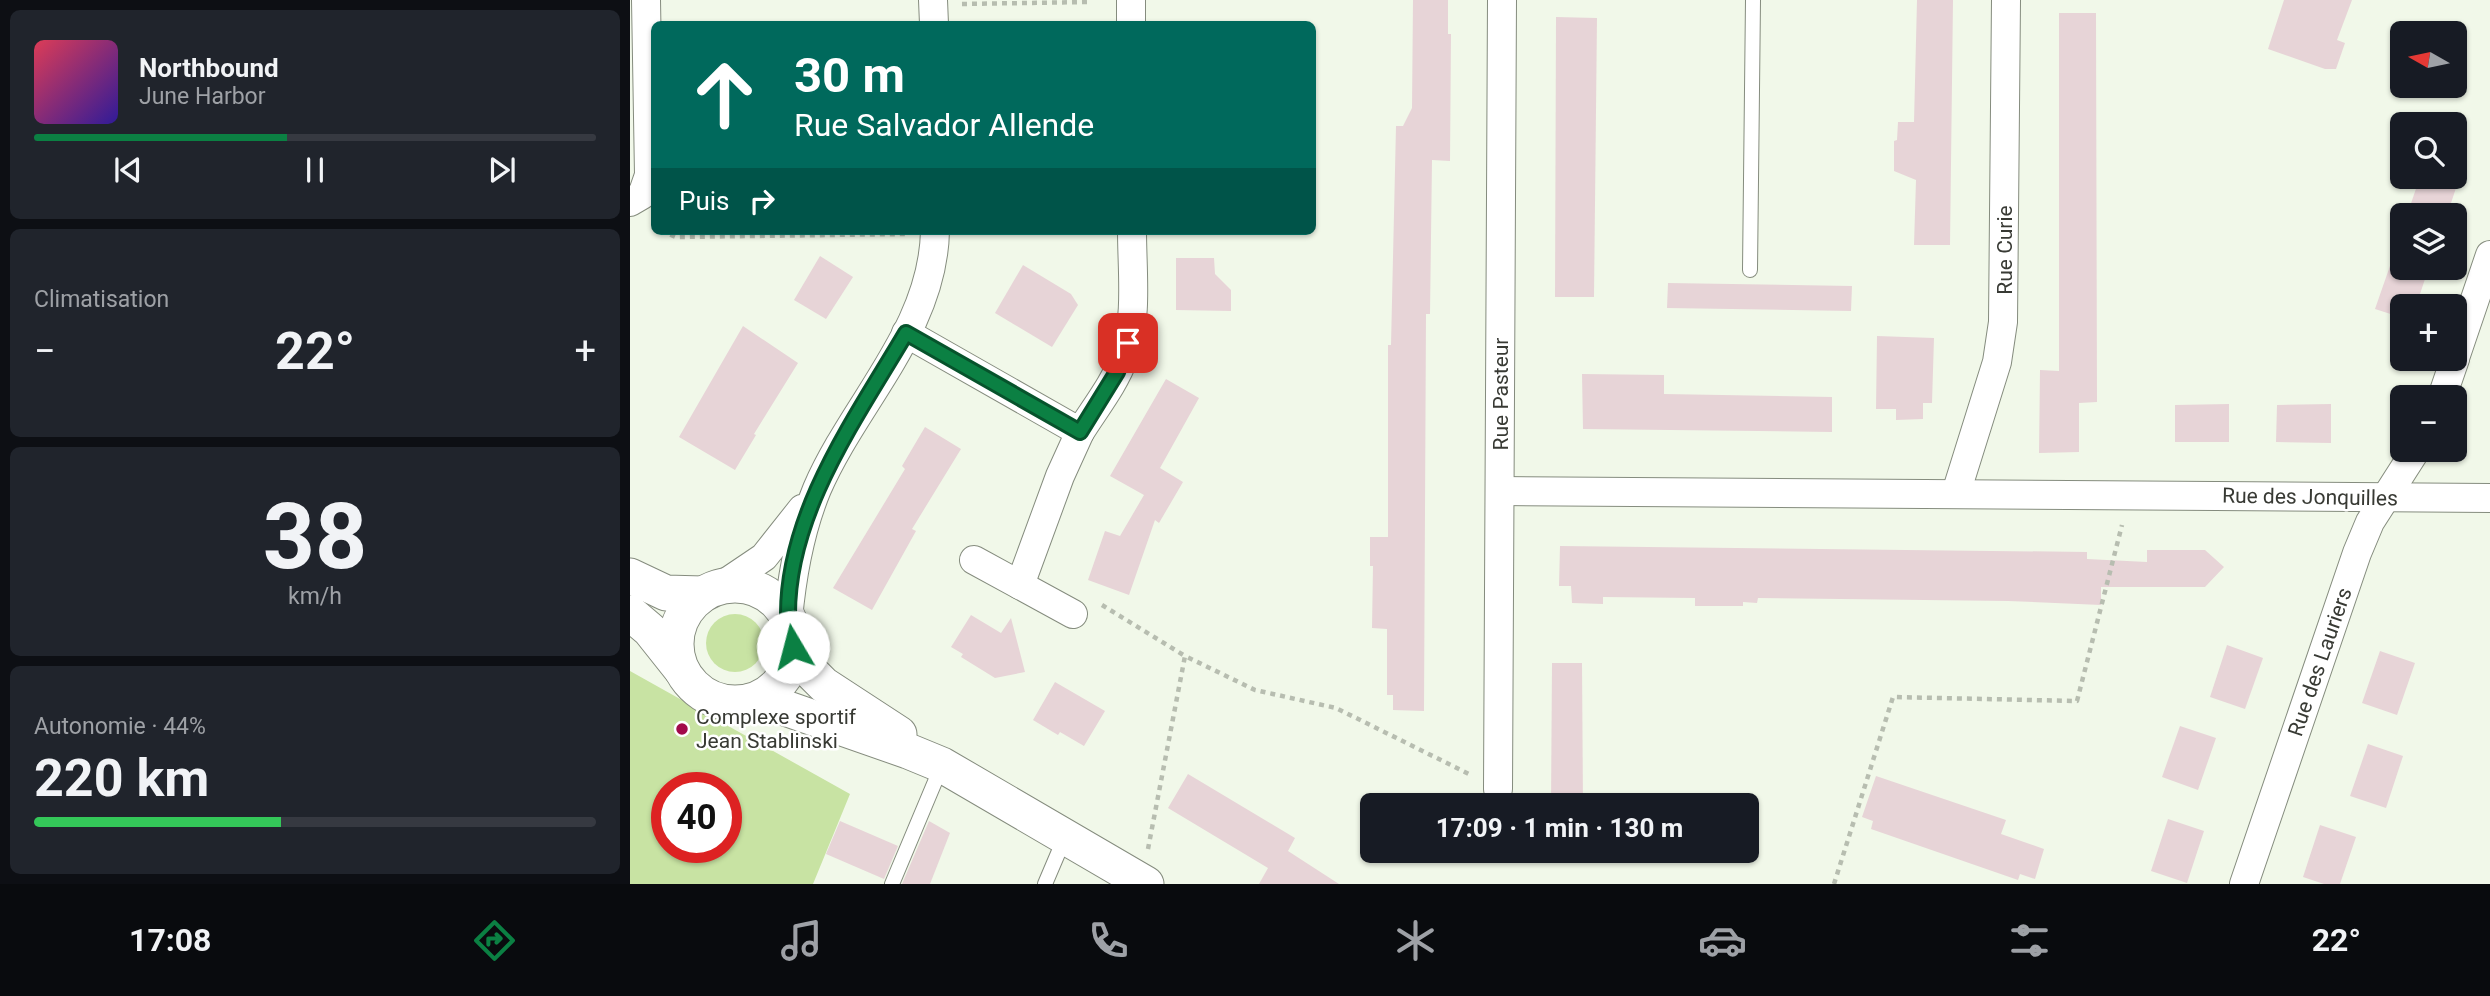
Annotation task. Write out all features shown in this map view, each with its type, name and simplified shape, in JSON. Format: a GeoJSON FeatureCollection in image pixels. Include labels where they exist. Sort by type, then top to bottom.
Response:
{"type":"FeatureCollection","features":[{"type":"Feature","properties":{"kind":"street"},"geometry":{"type":"LineString","coordinates":[[630,202],[642,195],[649,176],[646,0]]}},
{"type":"Feature","properties":{"kind":"street"},"geometry":{"type":"LineString","coordinates":[[1131,0],[1131,21]]}},
{"type":"Feature","properties":{"kind":"street","name":"Rue Pasteur"},"geometry":{"type":"LineString","coordinates":[[1498,789],[1502,0]]}},
{"type":"Feature","properties":{"kind":"street","name":"Rue Curie"},"geometry":{"type":"LineString","coordinates":[[1956,493],[1997,362],[2003,322],[2006,0]]}},
{"type":"Feature","properties":{"kind":"street"},"geometry":{"type":"LineString","coordinates":[[681,669],[677,654],[677,631],[687,610],[774,547],[817,490],[921,304],[932,267],[935,235]]}},
{"type":"Feature","properties":{"kind":"street"},"geometry":{"type":"LineString","coordinates":[[1020,584],[1060,476],[1080,432],[1117,372],[1128,343],[1132,306],[1132,235]]}},
{"type":"Feature","properties":{"kind":"street"},"geometry":{"type":"LineString","coordinates":[[2467,323],[2490,256]]}},
{"type":"Feature","properties":{"kind":"street"},"geometry":{"type":"LineString","coordinates":[[906,333],[1080,432]]}},
{"type":"Feature","properties":{"kind":"street","name":"Rue des Lauriers"},"geometry":{"type":"LineString","coordinates":[[2244,884],[2357,553],[2370,522],[2408,462]]}},
{"type":"Feature","properties":{"kind":"street"},"geometry":{"type":"LineString","coordinates":[[748,702],[762,696],[780,682],[791,662],[795,563],[817,490]]}},
{"type":"Feature","properties":{"kind":"street"},"geometry":{"type":"LineString","coordinates":[[1500,491],[2129,495]]}},
{"type":"Feature","properties":{"kind":"street","name":"Rue des Jonquilles"},"geometry":{"type":"LineString","coordinates":[[2129,495],[2490,498]]}},
{"type":"Feature","properties":{"kind":"street"},"geometry":{"type":"LineString","coordinates":[[974,560],[1073,614]]}},
{"type":"Feature","properties":{"kind":"street"},"geometry":{"type":"LineString","coordinates":[[630,576],[666,593],[686,595],[737,585],[760,591],[774,600],[809,670],[824,685],[942,765],[1143,883]]}},
{"type":"Feature","properties":{"kind":"street"},"geometry":{"type":"LineString","coordinates":[[630,613],[650,630],[690,682],[709,697],[724,702],[748,702],[785,708],[942,765]]}},
{"type":"Feature","properties":{"kind":"lane"},"geometry":{"type":"LineString","coordinates":[[1750,270],[1753,0]]}},
{"type":"Feature","properties":{"kind":"lane"},"geometry":{"type":"LineString","coordinates":[[892,884],[942,765]]}},
{"type":"Feature","properties":{"kind":"lane"},"geometry":{"type":"LineString","coordinates":[[1045,884],[1066,836]]}},
{"type":"Feature","properties":{"kind":"path"},"geometry":{"type":"LineString","coordinates":[[933,10],[1090,0]]}},
{"type":"Feature","properties":{"kind":"path"},"geometry":{"type":"LineString","coordinates":[[671,235],[780,235]]}},
{"type":"Feature","properties":{"kind":"path"},"geometry":{"type":"LineString","coordinates":[[1834,884],[1893,697],[2077,702],[2129,495]]}},
{"type":"Feature","properties":{"kind":"path"},"geometry":{"type":"LineString","coordinates":[[1073,614],[1096,602],[1185,656],[1255,690],[1336,708],[1498,789]]}},
{"type":"Feature","properties":{"kind":"path"},"geometry":{"type":"LineString","coordinates":[[1143,883],[1185,656]]}},
{"type":"Feature","properties":{"kind":"green space"},"geometry":{"type":"Polygon","coordinates":[[[729,614],[741,614],[756,622],[764,637],[764,649],[756,664],[741,672],[729,672],[714,664],[706,649],[706,637],[714,622],[729,614]]]}},
{"type":"Feature","properties":{"kind":"green space","name":"Complexe sportif Jean Stablinski"},"geometry":{"type":"Polygon","coordinates":[[[630,671],[850,794],[813,884],[630,884],[630,671]]]}},
{"type":"Feature","properties":{"kind":"building"},"geometry":{"type":"Polygon","coordinates":[[[1413,0],[1448,0],[1448,34],[1451,34],[1450,161],[1432,160],[1430,314],[1426,314],[1424,711],[1393,710],[1393,695],[1387,695],[1387,629],[1372,628],[1373,566],[1370,566],[1370,537],[1388,537],[1388,345],[1391,345],[1396,126],[1403,126],[1412,108],[1413,0]]]}},
{"type":"Feature","properties":{"kind":"building"},"geometry":{"type":"Polygon","coordinates":[[[1917,0],[1953,0],[1950,245],[1914,245],[1916,180],[1894,171],[1894,141],[1897,140],[1898,122],[1914,122],[1917,0]]]}},
{"type":"Feature","properties":{"kind":"building"},"geometry":{"type":"Polygon","coordinates":[[[2284,0],[2352,0],[2337,40],[2345,43],[2336,69],[2325,69],[2268,49],[2284,0]]]}},
{"type":"Feature","properties":{"kind":"building"},"geometry":{"type":"Polygon","coordinates":[[[2059,13],[2096,13],[2097,402],[2079,403],[2079,452],[2039,453],[2040,370],[2059,371],[2059,13]]]}},
{"type":"Feature","properties":{"kind":"building"},"geometry":{"type":"Polygon","coordinates":[[[1556,17],[1597,18],[1594,297],[1555,297],[1556,17]]]}},
{"type":"Feature","properties":{"kind":"building"},"geometry":{"type":"Polygon","coordinates":[[[2416,189],[2456,189],[2451,203],[2411,203],[2416,189]]]}},
{"type":"Feature","properties":{"kind":"building"},"geometry":{"type":"Polygon","coordinates":[[[820,256],[853,277],[826,319],[794,300],[820,256]]]}},
{"type":"Feature","properties":{"kind":"building"},"geometry":{"type":"Polygon","coordinates":[[[1176,258],[1214,258],[1215,274],[1231,290],[1231,311],[1176,310],[1176,258]]]}},
{"type":"Feature","properties":{"kind":"building"},"geometry":{"type":"Polygon","coordinates":[[[1023,265],[1071,294],[1078,305],[1052,347],[995,313],[1023,265]]]}},
{"type":"Feature","properties":{"kind":"building"},"geometry":{"type":"Polygon","coordinates":[[[2390,266],[2390,280],[2425,280],[2420,294],[2390,294],[2390,314],[2375,309],[2390,266]]]}},
{"type":"Feature","properties":{"kind":"building"},"geometry":{"type":"Polygon","coordinates":[[[1668,283],[1852,286],[1851,311],[1667,308],[1668,283]]]}},
{"type":"Feature","properties":{"kind":"building"},"geometry":{"type":"Polygon","coordinates":[[[743,326],[798,363],[735,470],[679,437],[743,326]]]}},
{"type":"Feature","properties":{"kind":"building"},"geometry":{"type":"Polygon","coordinates":[[[1877,336],[1934,338],[1932,403],[1923,403],[1923,419],[1896,420],[1896,409],[1876,409],[1877,336]]]}},
{"type":"Feature","properties":{"kind":"building"},"geometry":{"type":"Polygon","coordinates":[[[1582,374],[1664,375],[1664,394],[1832,397],[1832,432],[1583,429],[1582,374]]]}},
{"type":"Feature","properties":{"kind":"building"},"geometry":{"type":"Polygon","coordinates":[[[1166,379],[1199,398],[1160,468],[1183,482],[1159,523],[1155,520],[1129,595],[1088,580],[1105,531],[1120,536],[1144,495],[1110,476],[1166,379]]]}},
{"type":"Feature","properties":{"kind":"building"},"geometry":{"type":"Polygon","coordinates":[[[2229,404],[2229,442],[2175,442],[2175,405],[2229,404]]]}},
{"type":"Feature","properties":{"kind":"building"},"geometry":{"type":"Polygon","coordinates":[[[2331,404],[2331,443],[2276,442],[2277,405],[2331,404]]]}},
{"type":"Feature","properties":{"kind":"building"},"geometry":{"type":"Polygon","coordinates":[[[925,427],[961,449],[912,529],[916,531],[872,610],[833,588],[905,469],[902,466],[925,427]]]}},
{"type":"Feature","properties":{"kind":"building"},"geometry":{"type":"Polygon","coordinates":[[[1560,546],[2087,552],[2087,559],[2147,562],[2147,550],[2205,550],[2224,567],[2205,587],[2101,587],[2101,605],[2008,601],[1758,598],[1757,603],[1743,602],[1743,606],[1695,606],[1695,598],[1603,597],[1603,604],[1572,603],[1571,586],[1559,586],[1560,546]]]}},
{"type":"Feature","properties":{"kind":"building"},"geometry":{"type":"Polygon","coordinates":[[[971,615],[1001,633],[1011,618],[1025,672],[995,678],[961,657],[963,654],[951,647],[971,615]]]}},
{"type":"Feature","properties":{"kind":"building"},"geometry":{"type":"Polygon","coordinates":[[[2227,645],[2263,658],[2245,709],[2210,697],[2227,645]]]}},
{"type":"Feature","properties":{"kind":"building"},"geometry":{"type":"Polygon","coordinates":[[[2380,651],[2415,663],[2397,715],[2362,703],[2380,651]]]}},
{"type":"Feature","properties":{"kind":"building"},"geometry":{"type":"Polygon","coordinates":[[[1552,663],[1582,663],[1583,793],[1551,793],[1552,663]]]}},
{"type":"Feature","properties":{"kind":"building"},"geometry":{"type":"Polygon","coordinates":[[[1055,682],[1105,711],[1084,746],[1033,720],[1055,682]]]}},
{"type":"Feature","properties":{"kind":"building"},"geometry":{"type":"Polygon","coordinates":[[[2180,726],[2216,738],[2198,790],[2162,777],[2180,726]]]}},
{"type":"Feature","properties":{"kind":"building"},"geometry":{"type":"Polygon","coordinates":[[[2368,744],[2403,756],[2386,808],[2350,796],[2368,744]]]}},
{"type":"Feature","properties":{"kind":"building"},"geometry":{"type":"Polygon","coordinates":[[[1188,774],[1295,838],[1288,851],[1339,884],[1259,884],[1268,868],[1168,808],[1188,774]]]}},
{"type":"Feature","properties":{"kind":"building"},"geometry":{"type":"Polygon","coordinates":[[[1876,776],[2006,820],[2001,834],[2044,849],[2035,879],[2020,874],[2018,880],[1871,829],[1873,821],[1862,817],[1876,776]]]}},
{"type":"Feature","properties":{"kind":"building"},"geometry":{"type":"Polygon","coordinates":[[[2168,819],[2204,831],[2187,883],[2151,871],[2168,819]]]}},
{"type":"Feature","properties":{"kind":"building"},"geometry":{"type":"Polygon","coordinates":[[[840,821],[898,846],[884,879],[826,854],[840,821]]]}},
{"type":"Feature","properties":{"kind":"building"},"geometry":{"type":"Polygon","coordinates":[[[929,821],[950,833],[930,884],[902,884],[929,821]]]}},
{"type":"Feature","properties":{"kind":"building"},"geometry":{"type":"Polygon","coordinates":[[[2320,825],[2356,837],[2340,884],[2324,884],[2303,877],[2320,825]]]}},
{"type":"Feature","properties":{"kind":"place","name":"Complexe sportif Jean Stablinski"},"geometry":{"type":"Point","coordinates":[682,729]}},
{"type":"Feature","properties":{"kind":"route"},"geometry":{"type":"LineString","coordinates":[[793,647],[788,619],[792,579],[817,490],[906,333],[1080,432],[1117,372],[1128,343]]}}]}
